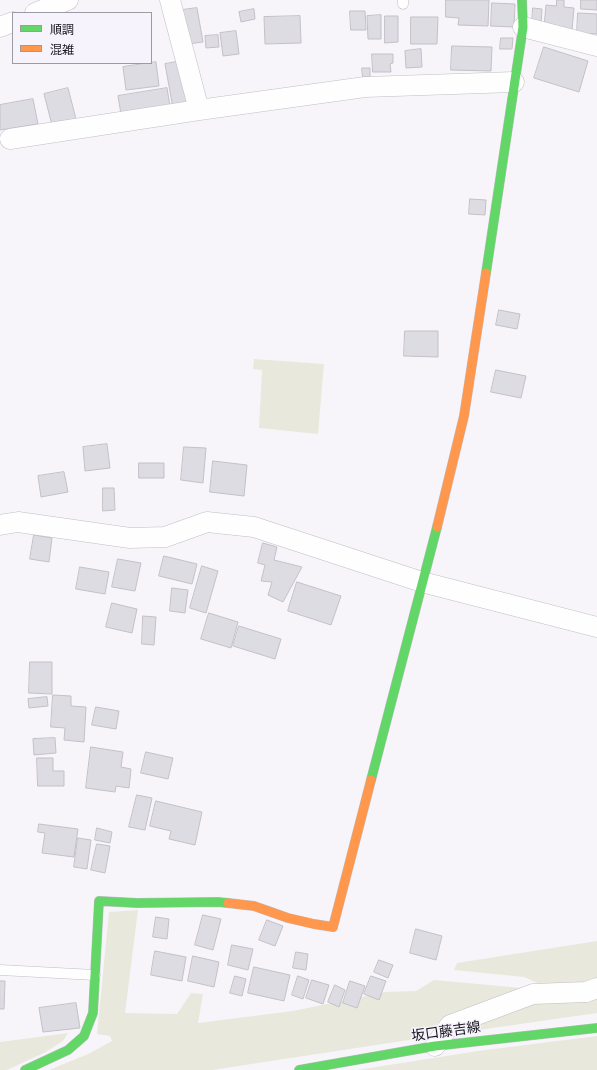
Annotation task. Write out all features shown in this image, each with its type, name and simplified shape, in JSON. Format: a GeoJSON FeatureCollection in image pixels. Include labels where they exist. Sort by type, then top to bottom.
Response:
{"type":"FeatureCollection","features":[{"type":"Feature","properties":{"kind":"street"},"geometry":{"type":"LineString","coordinates":[[38,12],[68,0]]}},
{"type":"Feature","properties":{"kind":"street"},"geometry":{"type":"LineString","coordinates":[[170,0],[198,110]]}},
{"type":"Feature","properties":{"kind":"street"},"geometry":{"type":"LineString","coordinates":[[25,1070],[68,1050],[84,1036],[93,1013],[99,901],[137,903],[218,902],[254,906],[295,919],[333,927],[464,416],[523,27],[522,0]]}},
{"type":"Feature","properties":{"kind":"street"},"geometry":{"type":"LineString","coordinates":[[0,27],[12,22]]}},
{"type":"Feature","properties":{"kind":"street"},"geometry":{"type":"LineString","coordinates":[[523,27],[597,46]]}},
{"type":"Feature","properties":{"kind":"street"},"geometry":{"type":"LineString","coordinates":[[10,139],[198,110],[365,87],[514,82]]}},
{"type":"Feature","properties":{"kind":"street"},"geometry":{"type":"LineString","coordinates":[[0,525],[18,522],[130,538],[165,537],[207,522],[254,527],[422,582],[597,627]]}},
{"type":"Feature","properties":{"kind":"street"},"geometry":{"type":"LineString","coordinates":[[435,1046],[450,1025],[533,994],[586,992],[597,988]]}},
{"type":"Feature","properties":{"kind":"street","name":"坂口藤吉線"},"geometry":{"type":"LineString","coordinates":[[299,1070],[435,1046],[597,1028]]}},
{"type":"Feature","properties":{"kind":"lane"},"geometry":{"type":"LineString","coordinates":[[0,970],[95,975]]}},
{"type":"Feature","properties":{"kind":"shaded area"},"geometry":{"type":"Polygon","coordinates":[[[254,359],[324,364],[318,434],[259,428],[262,370],[253,369],[254,359]]]}},
{"type":"Feature","properties":{"kind":"shaded area"},"geometry":{"type":"Polygon","coordinates":[[[138,910],[125,1013],[177,1014],[191,993],[203,994],[198,1023],[293,1011],[385,992],[416,991],[434,980],[522,988],[464,1013],[440,1021],[422,1038],[212,1070],[49,1070],[88,1054],[112,1041],[110,1036],[97,1034],[109,912],[138,910]]]}},
{"type":"Feature","properties":{"kind":"shaded area"},"geometry":{"type":"Polygon","coordinates":[[[597,941],[597,979],[587,983],[547,987],[524,977],[454,970],[457,963],[597,941]]]}},
{"type":"Feature","properties":{"kind":"shaded area"},"geometry":{"type":"Polygon","coordinates":[[[597,994],[597,1013],[458,1033],[531,1002],[597,994]]]}},
{"type":"Feature","properties":{"kind":"shaded area"},"geometry":{"type":"Polygon","coordinates":[[[68,1033],[63,1041],[46,1052],[7,1070],[0,1070],[0,1042],[68,1033]]]}},
{"type":"Feature","properties":{"kind":"shaded area"},"geometry":{"type":"Polygon","coordinates":[[[597,1036],[597,1070],[357,1070],[478,1051],[597,1036]]]}},
{"type":"Feature","properties":{"kind":"building"},"geometry":{"type":"Polygon","coordinates":[[[446,0],[489,0],[488,26],[458,25],[459,18],[446,17],[446,0]]]}},
{"type":"Feature","properties":{"kind":"building"},"geometry":{"type":"Polygon","coordinates":[[[557,0],[564,0],[564,7],[574,8],[572,30],[544,27],[546,5],[556,6],[557,0]]]}},
{"type":"Feature","properties":{"kind":"building"},"geometry":{"type":"Polygon","coordinates":[[[581,0],[597,0],[597,10],[581,9],[581,0]]]}},
{"type":"Feature","properties":{"kind":"building"},"geometry":{"type":"Polygon","coordinates":[[[492,3],[515,4],[514,27],[491,26],[492,3]]]}},
{"type":"Feature","properties":{"kind":"building"},"geometry":{"type":"Polygon","coordinates":[[[197,8],[203,42],[188,44],[182,10],[197,8]]]}},
{"type":"Feature","properties":{"kind":"building"},"geometry":{"type":"Polygon","coordinates":[[[533,8],[542,9],[541,24],[532,23],[533,8]]]}},
{"type":"Feature","properties":{"kind":"building"},"geometry":{"type":"Polygon","coordinates":[[[254,9],[255,19],[241,22],[239,12],[254,9]]]}},
{"type":"Feature","properties":{"kind":"building"},"geometry":{"type":"Polygon","coordinates":[[[350,11],[365,11],[366,30],[351,30],[350,11]]]}},
{"type":"Feature","properties":{"kind":"building"},"geometry":{"type":"Polygon","coordinates":[[[578,13],[597,14],[597,34],[577,33],[578,13]]]}},
{"type":"Feature","properties":{"kind":"building"},"geometry":{"type":"Polygon","coordinates":[[[381,15],[381,39],[368,39],[367,16],[381,15]]]}},
{"type":"Feature","properties":{"kind":"building"},"geometry":{"type":"Polygon","coordinates":[[[300,16],[301,43],[265,44],[264,17],[300,16]]]}},
{"type":"Feature","properties":{"kind":"building"},"geometry":{"type":"Polygon","coordinates":[[[385,16],[398,16],[398,42],[385,43],[385,16]]]}},
{"type":"Feature","properties":{"kind":"building"},"geometry":{"type":"Polygon","coordinates":[[[411,17],[438,17],[437,44],[411,44],[411,17]]]}},
{"type":"Feature","properties":{"kind":"building"},"geometry":{"type":"Polygon","coordinates":[[[236,31],[239,54],[223,56],[220,33],[236,31]]]}},
{"type":"Feature","properties":{"kind":"building"},"geometry":{"type":"Polygon","coordinates":[[[218,35],[219,47],[206,48],[205,36],[218,35]]]}},
{"type":"Feature","properties":{"kind":"building"},"geometry":{"type":"Polygon","coordinates":[[[501,38],[513,38],[512,49],[500,49],[501,38]]]}},
{"type":"Feature","properties":{"kind":"building"},"geometry":{"type":"Polygon","coordinates":[[[452,46],[492,47],[491,71],[451,70],[452,46]]]}},
{"type":"Feature","properties":{"kind":"building"},"geometry":{"type":"Polygon","coordinates":[[[544,47],[588,61],[579,92],[534,78],[544,47]]]}},
{"type":"Feature","properties":{"kind":"building"},"geometry":{"type":"Polygon","coordinates":[[[421,49],[422,67],[406,68],[405,51],[421,49]]]}},
{"type":"Feature","properties":{"kind":"building"},"geometry":{"type":"Polygon","coordinates":[[[372,54],[393,54],[393,63],[390,64],[391,72],[373,72],[372,54]]]}},
{"type":"Feature","properties":{"kind":"building"},"geometry":{"type":"Polygon","coordinates":[[[182,61],[191,105],[173,108],[165,64],[182,61]]]}},
{"type":"Feature","properties":{"kind":"building"},"geometry":{"type":"Polygon","coordinates":[[[156,62],[159,86],[126,90],[123,67],[152,64],[152,63],[156,62]]]}},
{"type":"Feature","properties":{"kind":"building"},"geometry":{"type":"Polygon","coordinates":[[[362,68],[370,68],[370,77],[363,77],[362,68]]]}},
{"type":"Feature","properties":{"kind":"building"},"geometry":{"type":"Polygon","coordinates":[[[68,88],[76,119],[52,125],[44,94],[68,88]]]}},
{"type":"Feature","properties":{"kind":"building"},"geometry":{"type":"Polygon","coordinates":[[[167,88],[170,106],[121,114],[118,96],[167,88]]]}},
{"type":"Feature","properties":{"kind":"building"},"geometry":{"type":"Polygon","coordinates":[[[33,99],[38,124],[0,130],[0,105],[33,99]]]}},
{"type":"Feature","properties":{"kind":"building"},"geometry":{"type":"Polygon","coordinates":[[[470,199],[486,200],[485,215],[469,214],[470,199]]]}},
{"type":"Feature","properties":{"kind":"building"},"geometry":{"type":"Polygon","coordinates":[[[499,310],[520,314],[517,329],[496,325],[499,310]]]}},
{"type":"Feature","properties":{"kind":"building"},"geometry":{"type":"Polygon","coordinates":[[[405,331],[438,331],[438,357],[404,356],[405,331]]]}},
{"type":"Feature","properties":{"kind":"building"},"geometry":{"type":"Polygon","coordinates":[[[496,370],[526,376],[521,398],[491,392],[496,370]]]}},
{"type":"Feature","properties":{"kind":"building"},"geometry":{"type":"Polygon","coordinates":[[[107,444],[110,468],[85,471],[83,447],[107,444]]]}},
{"type":"Feature","properties":{"kind":"building"},"geometry":{"type":"Polygon","coordinates":[[[184,447],[206,448],[203,483],[181,480],[184,447]]]}},
{"type":"Feature","properties":{"kind":"building"},"geometry":{"type":"Polygon","coordinates":[[[213,461],[247,465],[244,496],[210,492],[213,461]]]}},
{"type":"Feature","properties":{"kind":"building"},"geometry":{"type":"Polygon","coordinates":[[[139,463],[164,463],[164,478],[139,478],[139,463]]]}},
{"type":"Feature","properties":{"kind":"building"},"geometry":{"type":"Polygon","coordinates":[[[64,472],[68,492],[41,497],[38,476],[64,472]]]}},
{"type":"Feature","properties":{"kind":"building"},"geometry":{"type":"Polygon","coordinates":[[[103,488],[114,488],[115,510],[103,511],[103,488]]]}},
{"type":"Feature","properties":{"kind":"building"},"geometry":{"type":"Polygon","coordinates":[[[34,535],[52,538],[49,562],[30,559],[34,535]]]}},
{"type":"Feature","properties":{"kind":"building"},"geometry":{"type":"Polygon","coordinates":[[[263,543],[277,547],[274,560],[302,567],[283,602],[268,595],[272,582],[261,581],[265,565],[258,563],[263,543]]]}},
{"type":"Feature","properties":{"kind":"building"},"geometry":{"type":"Polygon","coordinates":[[[164,556],[197,564],[192,584],[159,576],[164,556]]]}},
{"type":"Feature","properties":{"kind":"building"},"geometry":{"type":"Polygon","coordinates":[[[118,559],[141,563],[135,591],[112,587],[118,559]]]}},
{"type":"Feature","properties":{"kind":"building"},"geometry":{"type":"Polygon","coordinates":[[[202,566],[218,571],[206,613],[190,608],[202,566]]]}},
{"type":"Feature","properties":{"kind":"building"},"geometry":{"type":"Polygon","coordinates":[[[80,567],[109,572],[105,594],[76,589],[80,567]]]}},
{"type":"Feature","properties":{"kind":"building"},"geometry":{"type":"Polygon","coordinates":[[[297,582],[341,596],[331,625],[288,611],[297,582]]]}},
{"type":"Feature","properties":{"kind":"building"},"geometry":{"type":"Polygon","coordinates":[[[172,588],[188,590],[185,613],[170,611],[172,588]]]}},
{"type":"Feature","properties":{"kind":"building"},"geometry":{"type":"Polygon","coordinates":[[[112,603],[137,609],[132,633],[106,627],[112,603]]]}},
{"type":"Feature","properties":{"kind":"building"},"geometry":{"type":"Polygon","coordinates":[[[209,613],[238,622],[231,648],[201,639],[209,613]]]}},
{"type":"Feature","properties":{"kind":"building"},"geometry":{"type":"Polygon","coordinates":[[[143,616],[156,617],[154,645],[142,644],[143,616]]]}},
{"type":"Feature","properties":{"kind":"building"},"geometry":{"type":"Polygon","coordinates":[[[239,626],[281,639],[275,659],[233,646],[239,626]]]}},
{"type":"Feature","properties":{"kind":"building"},"geometry":{"type":"Polygon","coordinates":[[[30,662],[52,662],[52,694],[29,693],[30,662]]]}},
{"type":"Feature","properties":{"kind":"building"},"geometry":{"type":"Polygon","coordinates":[[[53,695],[71,696],[71,706],[86,707],[84,742],[64,740],[65,728],[51,727],[53,695]]]}},
{"type":"Feature","properties":{"kind":"building"},"geometry":{"type":"Polygon","coordinates":[[[47,697],[48,706],[29,708],[28,699],[47,697]]]}},
{"type":"Feature","properties":{"kind":"building"},"geometry":{"type":"Polygon","coordinates":[[[96,707],[119,711],[116,729],[92,725],[96,707]]]}},
{"type":"Feature","properties":{"kind":"building"},"geometry":{"type":"Polygon","coordinates":[[[55,738],[56,753],[34,755],[33,739],[55,738]]]}},
{"type":"Feature","properties":{"kind":"building"},"geometry":{"type":"Polygon","coordinates":[[[91,747],[123,752],[121,767],[131,769],[129,788],[116,786],[115,792],[86,788],[91,747]]]}},
{"type":"Feature","properties":{"kind":"building"},"geometry":{"type":"Polygon","coordinates":[[[146,752],[173,758],[168,779],[141,773],[146,752]]]}},
{"type":"Feature","properties":{"kind":"building"},"geometry":{"type":"Polygon","coordinates":[[[37,758],[53,758],[53,771],[64,771],[64,786],[38,786],[37,758]]]}},
{"type":"Feature","properties":{"kind":"building"},"geometry":{"type":"Polygon","coordinates":[[[137,795],[152,798],[145,830],[129,827],[137,795]]]}},
{"type":"Feature","properties":{"kind":"building"},"geometry":{"type":"Polygon","coordinates":[[[156,801],[202,812],[195,845],[169,839],[171,831],[150,826],[156,801]]]}},
{"type":"Feature","properties":{"kind":"building"},"geometry":{"type":"Polygon","coordinates":[[[39,824],[78,829],[74,857],[42,853],[45,833],[38,832],[39,824]]]}},
{"type":"Feature","properties":{"kind":"building"},"geometry":{"type":"Polygon","coordinates":[[[97,828],[112,832],[110,843],[95,840],[97,828]]]}},
{"type":"Feature","properties":{"kind":"building"},"geometry":{"type":"Polygon","coordinates":[[[78,838],[91,840],[87,869],[74,867],[78,838]]]}},
{"type":"Feature","properties":{"kind":"building"},"geometry":{"type":"Polygon","coordinates":[[[97,844],[110,846],[105,873],[91,870],[97,844]]]}},
{"type":"Feature","properties":{"kind":"building"},"geometry":{"type":"Polygon","coordinates":[[[203,915],[221,919],[213,950],[195,945],[203,915]]]}},
{"type":"Feature","properties":{"kind":"building"},"geometry":{"type":"Polygon","coordinates":[[[156,917],[169,919],[167,939],[153,937],[156,917]]]}},
{"type":"Feature","properties":{"kind":"building"},"geometry":{"type":"Polygon","coordinates":[[[267,920],[283,926],[275,946],[259,940],[267,920]]]}},
{"type":"Feature","properties":{"kind":"building"},"geometry":{"type":"Polygon","coordinates":[[[416,929],[442,936],[436,960],[410,953],[416,929]]]}},
{"type":"Feature","properties":{"kind":"building"},"geometry":{"type":"Polygon","coordinates":[[[232,945],[253,949],[248,970],[228,965],[232,945]]]}},
{"type":"Feature","properties":{"kind":"building"},"geometry":{"type":"Polygon","coordinates":[[[155,951],[186,957],[182,981],[151,975],[155,951]]]}},
{"type":"Feature","properties":{"kind":"building"},"geometry":{"type":"Polygon","coordinates":[[[296,952],[308,954],[306,970],[293,968],[296,952]]]}},
{"type":"Feature","properties":{"kind":"building"},"geometry":{"type":"Polygon","coordinates":[[[193,956],[219,962],[214,987],[188,981],[193,956]]]}},
{"type":"Feature","properties":{"kind":"building"},"geometry":{"type":"Polygon","coordinates":[[[379,960],[393,965],[388,978],[374,972],[379,960]]]}},
{"type":"Feature","properties":{"kind":"building"},"geometry":{"type":"Polygon","coordinates":[[[254,967],[290,975],[284,1001],[248,993],[254,967]]]}},
{"type":"Feature","properties":{"kind":"building"},"geometry":{"type":"Polygon","coordinates":[[[235,976],[246,979],[242,996],[230,993],[235,976]]]}},
{"type":"Feature","properties":{"kind":"building"},"geometry":{"type":"Polygon","coordinates":[[[298,976],[309,980],[303,999],[292,995],[298,976]]]}},
{"type":"Feature","properties":{"kind":"building"},"geometry":{"type":"Polygon","coordinates":[[[371,976],[386,981],[379,1000],[364,994],[371,976]]]}},
{"type":"Feature","properties":{"kind":"building"},"geometry":{"type":"Polygon","coordinates":[[[312,980],[329,985],[323,1004],[306,998],[312,980]]]}},
{"type":"Feature","properties":{"kind":"building"},"geometry":{"type":"Polygon","coordinates":[[[0,981],[5,981],[4,1009],[0,1009],[0,981]]]}},
{"type":"Feature","properties":{"kind":"building"},"geometry":{"type":"Polygon","coordinates":[[[350,981],[365,986],[357,1008],[343,1003],[350,981]]]}},
{"type":"Feature","properties":{"kind":"building"},"geometry":{"type":"Polygon","coordinates":[[[335,985],[345,990],[339,1007],[328,1002],[335,985]]]}},
{"type":"Feature","properties":{"kind":"building"},"geometry":{"type":"Polygon","coordinates":[[[76,1003],[80,1028],[43,1032],[39,1008],[76,1003]]]}},
{"type":"Feature","properties":{"kind":"traffic: fast"},"geometry":{"type":"LineString","coordinates":[[486,273],[523,27],[522,0]]}},
{"type":"Feature","properties":{"kind":"traffic: fast"},"geometry":{"type":"LineString","coordinates":[[371,780],[437,527]]}},
{"type":"Feature","properties":{"kind":"traffic: fast"},"geometry":{"type":"LineString","coordinates":[[25,1070],[68,1050],[84,1036],[93,1013],[99,901],[137,903],[228,903]]}},
{"type":"Feature","properties":{"kind":"traffic: fast"},"geometry":{"type":"LineString","coordinates":[[299,1070],[435,1046],[597,1028]]}},
{"type":"Feature","properties":{"kind":"traffic: slow"},"geometry":{"type":"LineString","coordinates":[[437,527],[464,416],[486,273]]}},
{"type":"Feature","properties":{"kind":"traffic: slow"},"geometry":{"type":"LineString","coordinates":[[228,903],[254,906],[288,918],[333,927],[371,780]]}}]}
